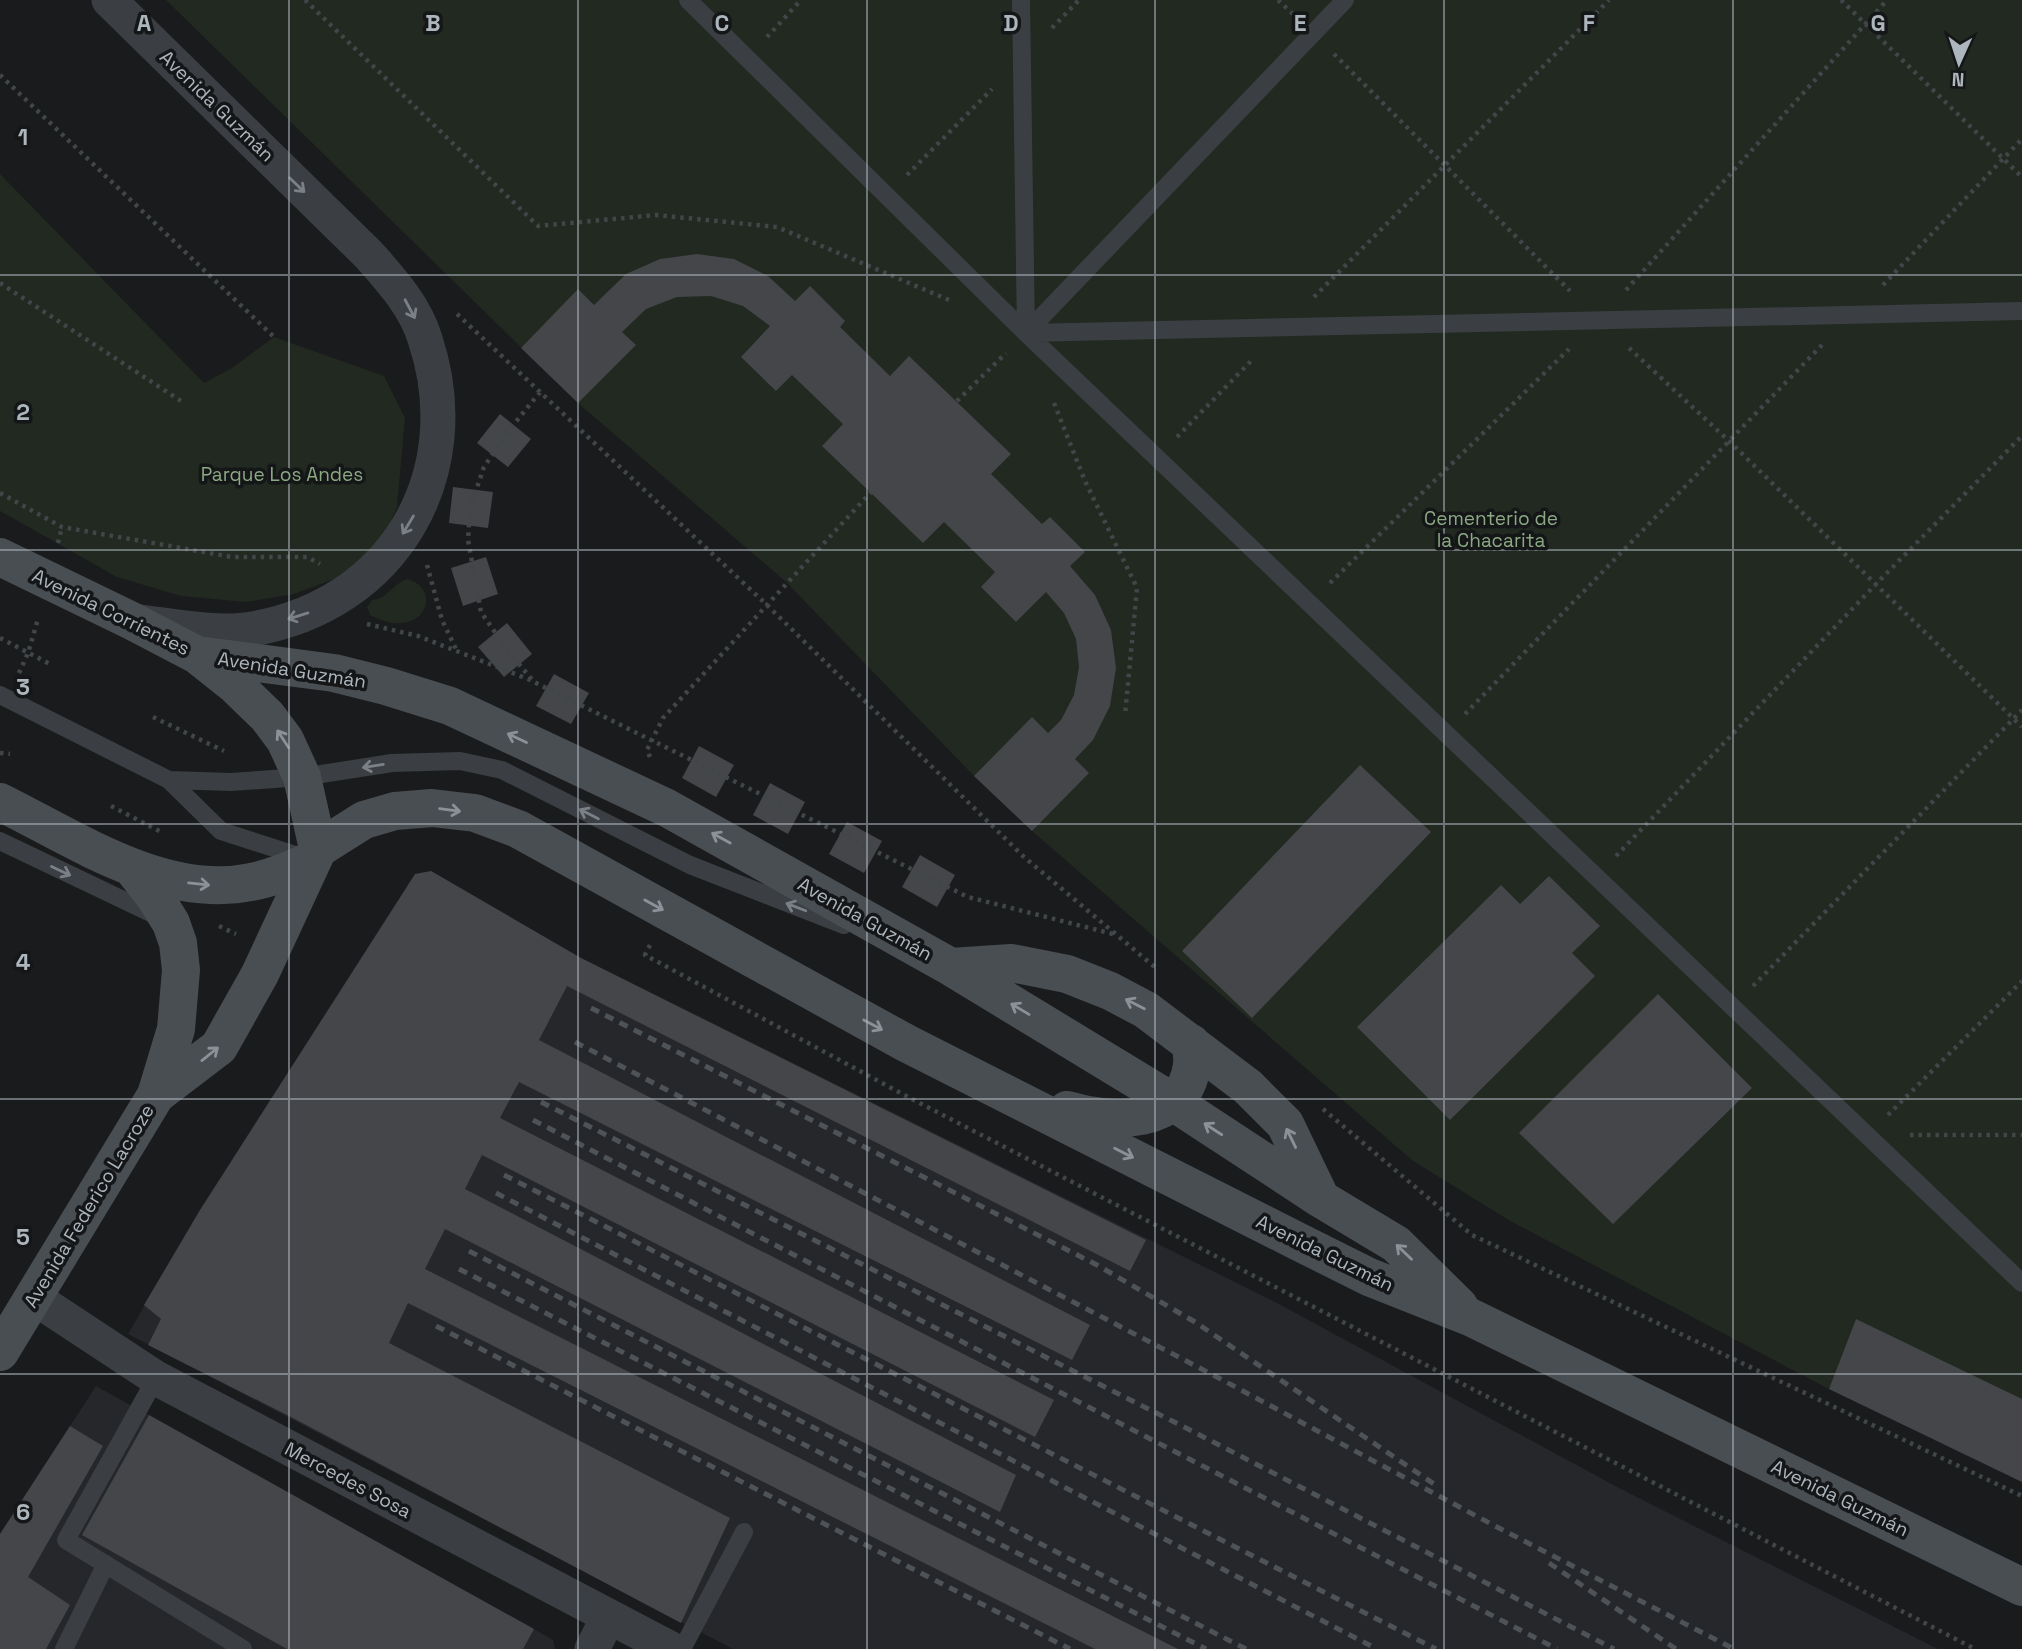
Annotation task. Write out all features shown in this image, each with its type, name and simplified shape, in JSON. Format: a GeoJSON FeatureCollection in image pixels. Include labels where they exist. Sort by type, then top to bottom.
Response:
{"type":"FeatureCollection","features":[{"type":"Feature","properties":{"kind":"main road","name":"Avenida Corrientes"},"geometry":{"type":"LineString","coordinates":[[0,557],[197,655],[236,686],[267,716],[285,740],[302,778],[315,855]]}},
{"type":"Feature","properties":{"kind":"main road","name":"Avenida Guzmán"},"geometry":{"type":"LineString","coordinates":[[197,655],[334,673],[450,706],[667,808],[951,967],[1173,1102],[1321,1199],[1396,1244],[1470,1317]]}},
{"type":"Feature","properties":{"kind":"main road"},"geometry":{"type":"LineString","coordinates":[[0,802],[133,869],[174,881],[216,885],[250,883],[282,874],[315,855]]}},
{"type":"Feature","properties":{"kind":"main road","name":"Avenida Guzmán"},"geometry":{"type":"LineString","coordinates":[[315,855],[364,820],[395,811],[432,808],[475,813],[518,829],[906,1043],[1357,1271],[1470,1317],[2022,1587]]}},
{"type":"Feature","properties":{"kind":"main road","name":"Avenida Federico Lacroze"},"geometry":{"type":"LineString","coordinates":[[156,1095],[219,1047],[260,974],[315,855]]}},
{"type":"Feature","properties":{"kind":"main road"},"geometry":{"type":"LineString","coordinates":[[133,869],[155,897],[174,933]]}},
{"type":"Feature","properties":{"kind":"main road","name":"Avenida Federico Lacroze"},"geometry":{"type":"LineString","coordinates":[[0,1352],[156,1095],[176,1029],[181,970],[174,933]]}},
{"type":"Feature","properties":{"kind":"main road"},"geometry":{"type":"LineString","coordinates":[[951,967],[1011,963],[1067,974],[1110,991],[1146,1010],[1248,1087],[1285,1124],[1321,1199]]}},
{"type":"Feature","properties":{"kind":"main road"},"geometry":{"type":"LineString","coordinates":[[998,1089],[1089,1117],[1122,1120],[1152,1114],[1173,1102],[1186,1084],[1192,1064],[1191,1043]]}},
{"type":"Feature","properties":{"kind":"street","name":"Avenida Guzmán"},"geometry":{"type":"LineString","coordinates":[[109,0],[369,256],[401,293],[425,336],[437,383],[440,421],[436,458],[425,495],[408,528],[386,558],[358,584],[308,614],[251,629],[192,629],[132,621]]}},
{"type":"Feature","properties":{"kind":"street","name":"Mercedes Sosa"},"geometry":{"type":"LineString","coordinates":[[33,1297],[156,1378],[671,1649]]}},
{"type":"Feature","properties":{"kind":"street"},"geometry":{"type":"LineString","coordinates":[[592,1649],[608,1618]]}},
{"type":"Feature","properties":{"kind":"lane"},"geometry":{"type":"LineString","coordinates":[[688,0],[1026,333],[2022,1283]]}},
{"type":"Feature","properties":{"kind":"lane"},"geometry":{"type":"LineString","coordinates":[[1021,0],[1026,333]]}},
{"type":"Feature","properties":{"kind":"lane"},"geometry":{"type":"LineString","coordinates":[[1026,333],[1345,0]]}},
{"type":"Feature","properties":{"kind":"lane"},"geometry":{"type":"LineString","coordinates":[[1026,333],[2022,311]]}},
{"type":"Feature","properties":{"kind":"lane"},"geometry":{"type":"LineString","coordinates":[[0,695],[169,780],[221,831],[315,855]]}},
{"type":"Feature","properties":{"kind":"lane"},"geometry":{"type":"LineString","coordinates":[[169,780],[231,782],[302,778],[392,763],[416,762],[460,761],[502,770],[690,865],[951,967]]}},
{"type":"Feature","properties":{"kind":"lane"},"geometry":{"type":"LineString","coordinates":[[0,841],[174,933]]}},
{"type":"Feature","properties":{"kind":"lane"},"geometry":{"type":"LineString","coordinates":[[156,1378],[66,1540],[243,1649]]}},
{"type":"Feature","properties":{"kind":"lane"},"geometry":{"type":"LineString","coordinates":[[682,1649],[744,1532]]}},
{"type":"Feature","properties":{"kind":"lane"},"geometry":{"type":"LineString","coordinates":[[64,1649],[106,1564]]}},
{"type":"Feature","properties":{"kind":"path"},"geometry":{"type":"LineString","coordinates":[[305,0],[538,226],[656,215],[777,227],[951,301]]}},
{"type":"Feature","properties":{"kind":"path"},"geometry":{"type":"LineString","coordinates":[[748,59],[801,0]]}},
{"type":"Feature","properties":{"kind":"path"},"geometry":{"type":"LineString","coordinates":[[887,196],[1079,0]]}},
{"type":"Feature","properties":{"kind":"path"},"geometry":{"type":"LineString","coordinates":[[1278,0],[1599,320],[1729,440],[2022,727]]}},
{"type":"Feature","properties":{"kind":"path"},"geometry":{"type":"LineString","coordinates":[[1156,457],[1609,0]]}},
{"type":"Feature","properties":{"kind":"path"},"geometry":{"type":"LineString","coordinates":[[1842,0],[2022,177]]}},
{"type":"Feature","properties":{"kind":"path"},"geometry":{"type":"LineString","coordinates":[[0,75],[274,337]]}},
{"type":"Feature","properties":{"kind":"path"},"geometry":{"type":"LineString","coordinates":[[1446,733],[1810,357],[1856,314],[2022,139]]}},
{"type":"Feature","properties":{"kind":"path"},"geometry":{"type":"LineString","coordinates":[[0,283],[181,401]]}},
{"type":"Feature","properties":{"kind":"path"},"geometry":{"type":"LineString","coordinates":[[453,311],[768,606],[1024,857],[1159,971]]}},
{"type":"Feature","properties":{"kind":"path"},"geometry":{"type":"LineString","coordinates":[[957,401],[1026,333]]}},
{"type":"Feature","properties":{"kind":"path"},"geometry":{"type":"LineString","coordinates":[[534,682],[508,652],[481,612],[468,540],[471,508],[484,467],[506,434],[540,392]]}},
{"type":"Feature","properties":{"kind":"path"},"geometry":{"type":"LineString","coordinates":[[1050,394],[1085,481],[1138,588],[1125,715]]}},
{"type":"Feature","properties":{"kind":"path"},"geometry":{"type":"LineString","coordinates":[[1596,877],[1876,584],[2022,436]]}},
{"type":"Feature","properties":{"kind":"path"},"geometry":{"type":"LineString","coordinates":[[667,808],[647,750],[663,718],[871,492]]}},
{"type":"Feature","properties":{"kind":"path"},"geometry":{"type":"LineString","coordinates":[[0,493],[62,527],[232,557],[307,557],[358,584]]}},
{"type":"Feature","properties":{"kind":"path"},"geometry":{"type":"LineString","coordinates":[[425,554],[429,578],[442,620],[456,649]]}},
{"type":"Feature","properties":{"kind":"path"},"geometry":{"type":"LineString","coordinates":[[308,614],[418,636],[456,649],[534,682],[968,897],[1117,935]]}},
{"type":"Feature","properties":{"kind":"path"},"geometry":{"type":"LineString","coordinates":[[0,638],[50,664]]}},
{"type":"Feature","properties":{"kind":"path"},"geometry":{"type":"LineString","coordinates":[[1732,1007],[2022,710]]}},
{"type":"Feature","properties":{"kind":"path"},"geometry":{"type":"LineString","coordinates":[[0,752],[10,754]]}},
{"type":"Feature","properties":{"kind":"path"},"geometry":{"type":"LineString","coordinates":[[667,912],[645,955],[908,1097],[1975,1649]]}},
{"type":"Feature","properties":{"kind":"path"},"geometry":{"type":"LineString","coordinates":[[1868,1136],[2022,981]]}},
{"type":"Feature","properties":{"kind":"path"},"geometry":{"type":"LineString","coordinates":[[1317,1105],[1472,1235],[2022,1496]]}},
{"type":"Feature","properties":{"kind":"path"},"geometry":{"type":"LineString","coordinates":[[1868,1136],[2022,1135]]}},
{"type":"Feature","properties":{"kind":"shaded area"},"geometry":{"type":"Polygon","coordinates":[[[431,871],[581,958],[1277,1303],[1619,1488],[1938,1649],[733,1649],[128,1334],[200,1210],[241,1232],[431,871]]]}},
{"type":"Feature","properties":{"kind":"shaded area"},"geometry":{"type":"Polygon","coordinates":[[[96,1386],[534,1629],[553,1640],[555,1649],[0,1649],[0,1534],[96,1386]]]}},
{"type":"Feature","properties":{"kind":"green space","name":"Cementerio de la Chacarita"},"geometry":{"type":"Polygon","coordinates":[[[166,0],[2022,0],[2022,1482],[1829,1389],[1512,1222],[1413,1161],[1032,831],[974,776],[786,582],[578,403],[166,0]]]}},
{"type":"Feature","properties":{"kind":"green space","name":"Parque Los Andes"},"geometry":{"type":"Polygon","coordinates":[[[0,174],[204,383],[232,368],[274,337],[384,376],[405,418],[397,507],[377,553],[334,579],[294,594],[246,602],[181,596],[117,577],[0,511],[0,174]]]}},
{"type":"Feature","properties":{"kind":"green space"},"geometry":{"type":"Polygon","coordinates":[[[407,579],[418,584],[425,592],[423,611],[416,619],[404,623],[389,622],[370,615],[367,607],[372,600],[382,597],[407,579]]]}},
{"type":"Feature","properties":{"kind":"building"},"geometry":{"type":"Polygon","coordinates":[[[697,254],[734,259],[768,276],[795,301],[810,286],[845,321],[840,327],[890,376],[909,356],[1011,454],[991,474],[1042,524],[1050,517],[1085,552],[1070,566],[1095,595],[1111,630],[1116,668],[1110,706],[1093,740],[1075,759],[1089,773],[1032,831],[974,776],[1032,717],[1048,733],[1061,720],[1074,695],[1079,667],[1076,639],[1064,613],[1046,592],[1016,622],[981,587],[995,572],[944,522],[923,543],[822,446],[843,424],[792,375],[776,391],[741,357],[770,326],[743,306],[711,296],[677,297],[646,309],[622,332],[636,345],[578,403],[521,348],[578,289],[594,305],[626,274],[660,259],[697,254]]]}},
{"type":"Feature","properties":{"kind":"building"},"geometry":{"type":"Polygon","coordinates":[[[500,414],[531,439],[508,467],[477,443],[500,414]]]}},
{"type":"Feature","properties":{"kind":"building"},"geometry":{"type":"Polygon","coordinates":[[[453,487],[493,492],[488,528],[449,523],[453,487]]]}},
{"type":"Feature","properties":{"kind":"building"},"geometry":{"type":"Polygon","coordinates":[[[486,557],[498,594],[463,606],[451,568],[486,557]]]}},
{"type":"Feature","properties":{"kind":"building"},"geometry":{"type":"Polygon","coordinates":[[[507,623],[532,654],[504,677],[478,647],[507,623]]]}},
{"type":"Feature","properties":{"kind":"building"},"geometry":{"type":"Polygon","coordinates":[[[554,674],[589,693],[571,724],[536,706],[554,674]]]}},
{"type":"Feature","properties":{"kind":"building"},"geometry":{"type":"Polygon","coordinates":[[[699,746],[734,765],[716,797],[682,778],[699,746]]]}},
{"type":"Feature","properties":{"kind":"building"},"geometry":{"type":"Polygon","coordinates":[[[1360,765],[1431,832],[1252,1018],[1182,951],[1360,765]]]}},
{"type":"Feature","properties":{"kind":"building"},"geometry":{"type":"Polygon","coordinates":[[[770,783],[805,802],[788,834],[753,815],[770,783]]]}},
{"type":"Feature","properties":{"kind":"building"},"geometry":{"type":"Polygon","coordinates":[[[847,822],[882,841],[864,873],[829,854],[847,822]]]}},
{"type":"Feature","properties":{"kind":"building"},"geometry":{"type":"Polygon","coordinates":[[[920,855],[955,875],[937,907],[902,887],[920,855]]]}},
{"type":"Feature","properties":{"kind":"building"},"geometry":{"type":"Polygon","coordinates":[[[431,871],[581,958],[1146,1240],[1130,1271],[567,986],[539,1040],[1090,1325],[1072,1360],[519,1082],[500,1118],[1054,1400],[1035,1437],[482,1155],[465,1189],[1016,1475],[1000,1512],[445,1229],[425,1269],[1178,1649],[1095,1649],[408,1303],[389,1343],[730,1518],[681,1623],[291,1417],[148,1345],[161,1319],[144,1305],[200,1210],[415,874],[431,871]]]}},
{"type":"Feature","properties":{"kind":"building"},"geometry":{"type":"Polygon","coordinates":[[[1549,876],[1600,926],[1572,953],[1595,976],[1450,1120],[1357,1027],[1501,885],[1520,904],[1549,876]]]}},
{"type":"Feature","properties":{"kind":"building"},"geometry":{"type":"Polygon","coordinates":[[[1658,994],[1752,1088],[1613,1224],[1519,1133],[1658,994]]]}},
{"type":"Feature","properties":{"kind":"building"},"geometry":{"type":"Polygon","coordinates":[[[1856,1319],[2022,1399],[2022,1482],[1829,1389],[1856,1319]]]}},
{"type":"Feature","properties":{"kind":"building"},"geometry":{"type":"Polygon","coordinates":[[[149,1415],[534,1629],[523,1649],[287,1649],[82,1535],[149,1415]]]}},
{"type":"Feature","properties":{"kind":"building"},"geometry":{"type":"Polygon","coordinates":[[[70,1426],[103,1446],[28,1577],[70,1605],[46,1649],[0,1649],[0,1534],[70,1426]]]}},
{"type":"Feature","properties":{"kind":"railway"},"geometry":{"type":"LineString","coordinates":[[591,1008],[1097,1265],[1195,1322],[1434,1484]]}},
{"type":"Feature","properties":{"kind":"railway"},"geometry":{"type":"LineString","coordinates":[[575,1042],[1734,1649]]}},
{"type":"Feature","properties":{"kind":"railway"},"geometry":{"type":"LineString","coordinates":[[541,1102],[1190,1430],[1614,1649]]}},
{"type":"Feature","properties":{"kind":"railway"},"geometry":{"type":"LineString","coordinates":[[533,1120],[1557,1649]]}},
{"type":"Feature","properties":{"kind":"railway"},"geometry":{"type":"LineString","coordinates":[[504,1175],[1436,1649]]}},
{"type":"Feature","properties":{"kind":"railway"},"geometry":{"type":"LineString","coordinates":[[496,1193],[1377,1649]]}},
{"type":"Feature","properties":{"kind":"railway"},"geometry":{"type":"LineString","coordinates":[[469,1251],[1246,1649]]}},
{"type":"Feature","properties":{"kind":"railway"},"geometry":{"type":"LineString","coordinates":[[459,1269],[1206,1649]]}},
{"type":"Feature","properties":{"kind":"railway"},"geometry":{"type":"LineString","coordinates":[[436,1326],[1070,1649]]}},
{"type":"Feature","properties":{"kind":"railway"},"geometry":{"type":"LineString","coordinates":[[1549,1563],[1676,1649]]}}]}
